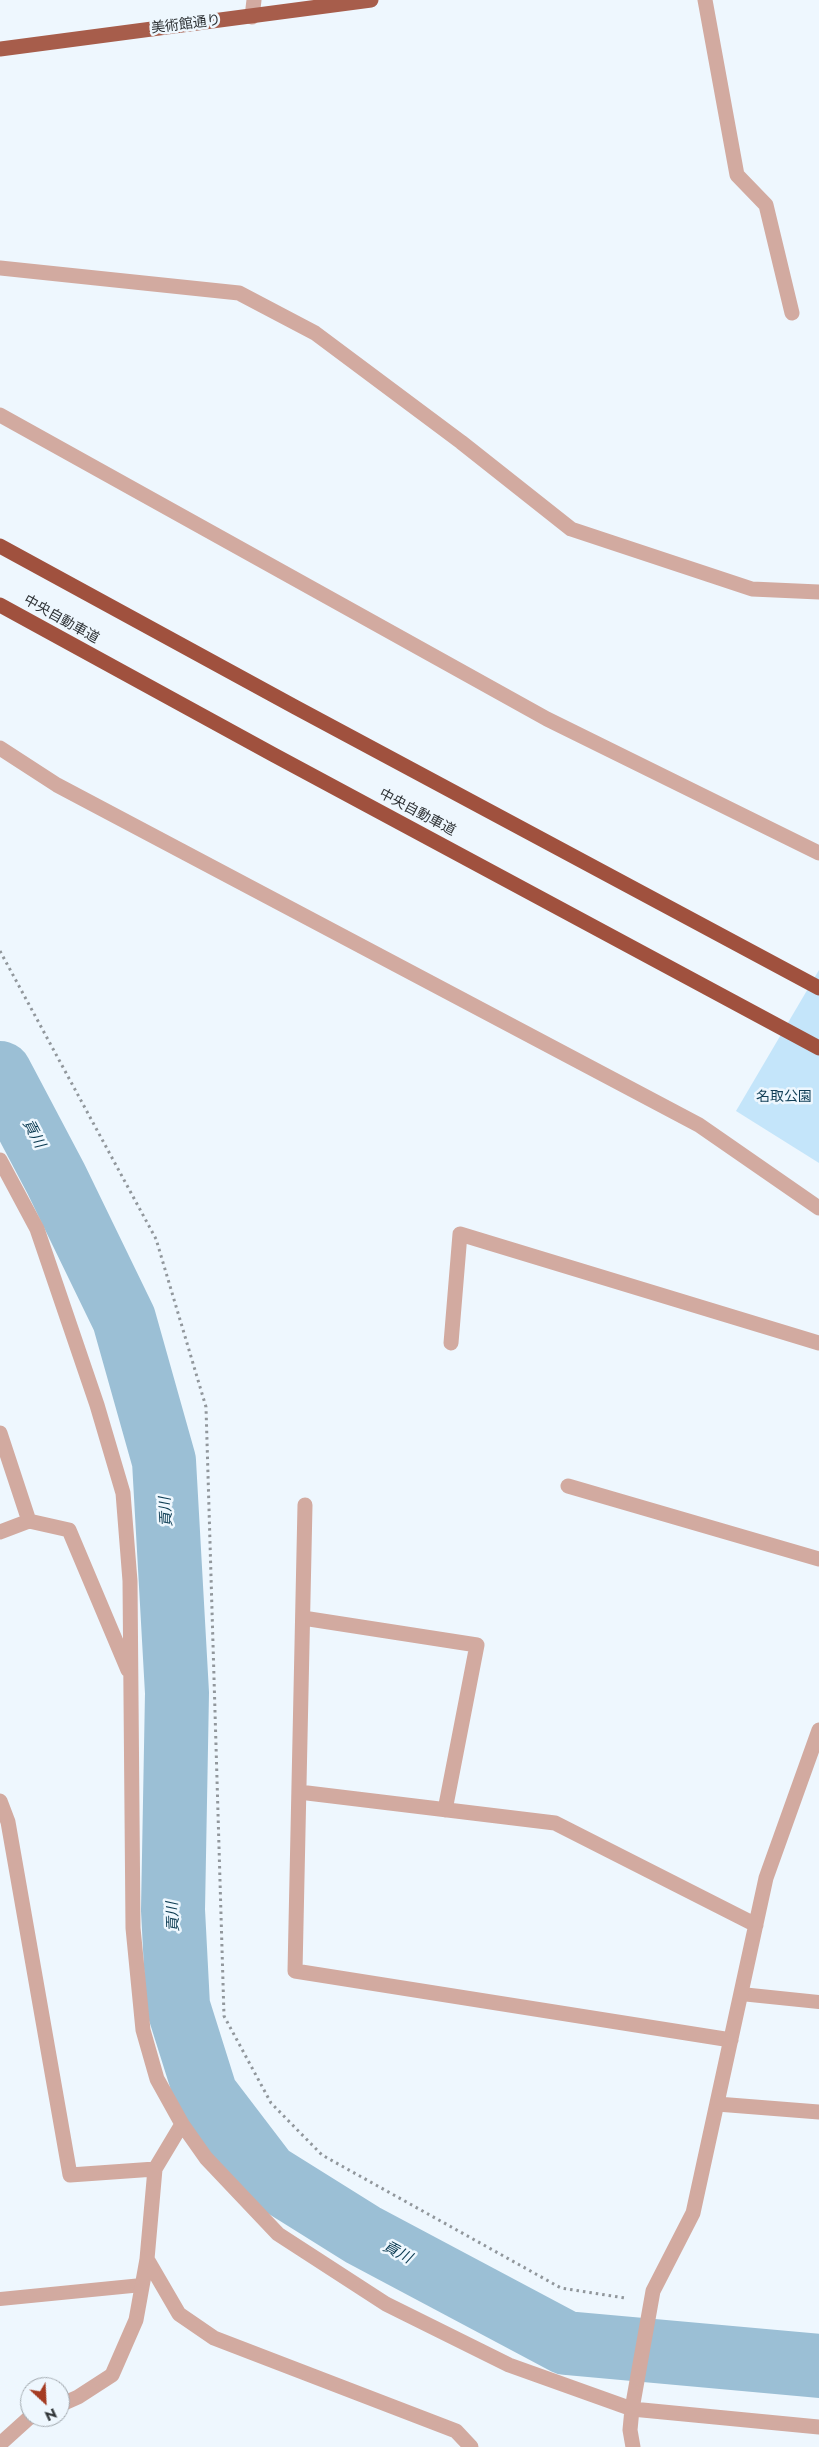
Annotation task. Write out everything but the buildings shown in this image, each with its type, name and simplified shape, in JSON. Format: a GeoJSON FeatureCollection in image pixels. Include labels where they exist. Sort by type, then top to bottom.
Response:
{"type":"FeatureCollection","features":[{"type":"Feature","properties":{"kind":"highway","name":"美術館通り"},"geometry":{"type":"LineString","coordinates":[[0,49],[372,0]]}},
{"type":"Feature","properties":{"kind":"highway"},"geometry":{"type":"LineString","coordinates":[[0,546],[295,708],[819,988]]}},
{"type":"Feature","properties":{"kind":"highway","name":"中央自動車道"},"geometry":{"type":"LineString","coordinates":[[0,605],[274,755],[819,1048]]}},
{"type":"Feature","properties":{"kind":"street"},"geometry":{"type":"LineString","coordinates":[[252,17],[254,0]]}},
{"type":"Feature","properties":{"kind":"street"},"geometry":{"type":"LineString","coordinates":[[705,0],[737,175],[766,205],[792,312]]}},
{"type":"Feature","properties":{"kind":"street"},"geometry":{"type":"LineString","coordinates":[[0,268],[239,293],[315,333],[461,442],[571,529],[752,589],[819,592]]}},
{"type":"Feature","properties":{"kind":"street"},"geometry":{"type":"LineString","coordinates":[[0,415],[547,719],[819,853]]}},
{"type":"Feature","properties":{"kind":"street"},"geometry":{"type":"LineString","coordinates":[[0,748],[66,790],[699,1124],[819,1208]]}},
{"type":"Feature","properties":{"kind":"street"},"geometry":{"type":"LineString","coordinates":[[0,1160],[37,1229],[97,1405],[123,1493],[130,1581],[134,1928],[143,2030],[157,2079],[182,2124],[206,2158],[278,2234],[386,2304],[509,2365],[632,2409],[819,2427]]}},
{"type":"Feature","properties":{"kind":"street"},"geometry":{"type":"LineString","coordinates":[[451,1342],[460,1234],[819,1343]]}},
{"type":"Feature","properties":{"kind":"street"},"geometry":{"type":"LineString","coordinates":[[0,1433],[29,1521]]}},
{"type":"Feature","properties":{"kind":"street"},"geometry":{"type":"LineString","coordinates":[[568,1486],[819,1559]]}},
{"type":"Feature","properties":{"kind":"street"},"geometry":{"type":"LineString","coordinates":[[305,1505],[295,1971],[731,2040]]}},
{"type":"Feature","properties":{"kind":"street"},"geometry":{"type":"LineString","coordinates":[[0,1532],[29,1521],[69,1530],[131,1678]]}},
{"type":"Feature","properties":{"kind":"street"},"geometry":{"type":"LineString","coordinates":[[303,1618],[477,1645],[445,1810]]}},
{"type":"Feature","properties":{"kind":"street"},"geometry":{"type":"LineString","coordinates":[[633,2447],[630,2430],[632,2409],[653,2291],[693,2213],[766,1878],[819,1730]]}},
{"type":"Feature","properties":{"kind":"street"},"geometry":{"type":"LineString","coordinates":[[299,1792],[555,1823],[756,1925]]}},
{"type":"Feature","properties":{"kind":"street"},"geometry":{"type":"LineString","coordinates":[[0,1801],[8,1822],[70,2175],[155,2169]]}},
{"type":"Feature","properties":{"kind":"street"},"geometry":{"type":"LineString","coordinates":[[717,2104],[819,2112]]}},
{"type":"Feature","properties":{"kind":"street"},"geometry":{"type":"LineString","coordinates":[[70,2400],[112,2375],[136,2320],[147,2259],[155,2169],[182,2124]]}},
{"type":"Feature","properties":{"kind":"street"},"geometry":{"type":"LineString","coordinates":[[147,2259],[179,2314],[214,2338],[456,2431],[471,2447]]}},
{"type":"Feature","properties":{"kind":"street"},"geometry":{"type":"LineString","coordinates":[[0,2444],[20,2426]]}},
{"type":"Feature","properties":{"kind":"lane"},"geometry":{"type":"LineString","coordinates":[[741,1994],[819,2002]]}},
{"type":"Feature","properties":{"kind":"lane"},"geometry":{"type":"LineString","coordinates":[[0,2299],[142,2285]]}},
{"type":"Feature","properties":{"kind":"path"},"geometry":{"type":"LineString","coordinates":[[0,951],[156,1239],[206,1407],[224,2016],[271,2103],[322,2156],[561,2288],[651,2302]]}},
{"type":"Feature","properties":{"kind":"green space","name":"名取公園"},"geometry":{"type":"Polygon","coordinates":[[[819,970],[819,1163],[736,1111],[819,970]]]}},
{"type":"Feature","properties":{"kind":"waterway","name":"貢川"},"geometry":{"type":"LineString","coordinates":[[0,1073],[56,1179],[124,1319],[164,1461],[177,1693],[173,1910],[178,2006],[206,2095],[267,2175],[363,2235],[566,2343],[819,2366]]}}]}
